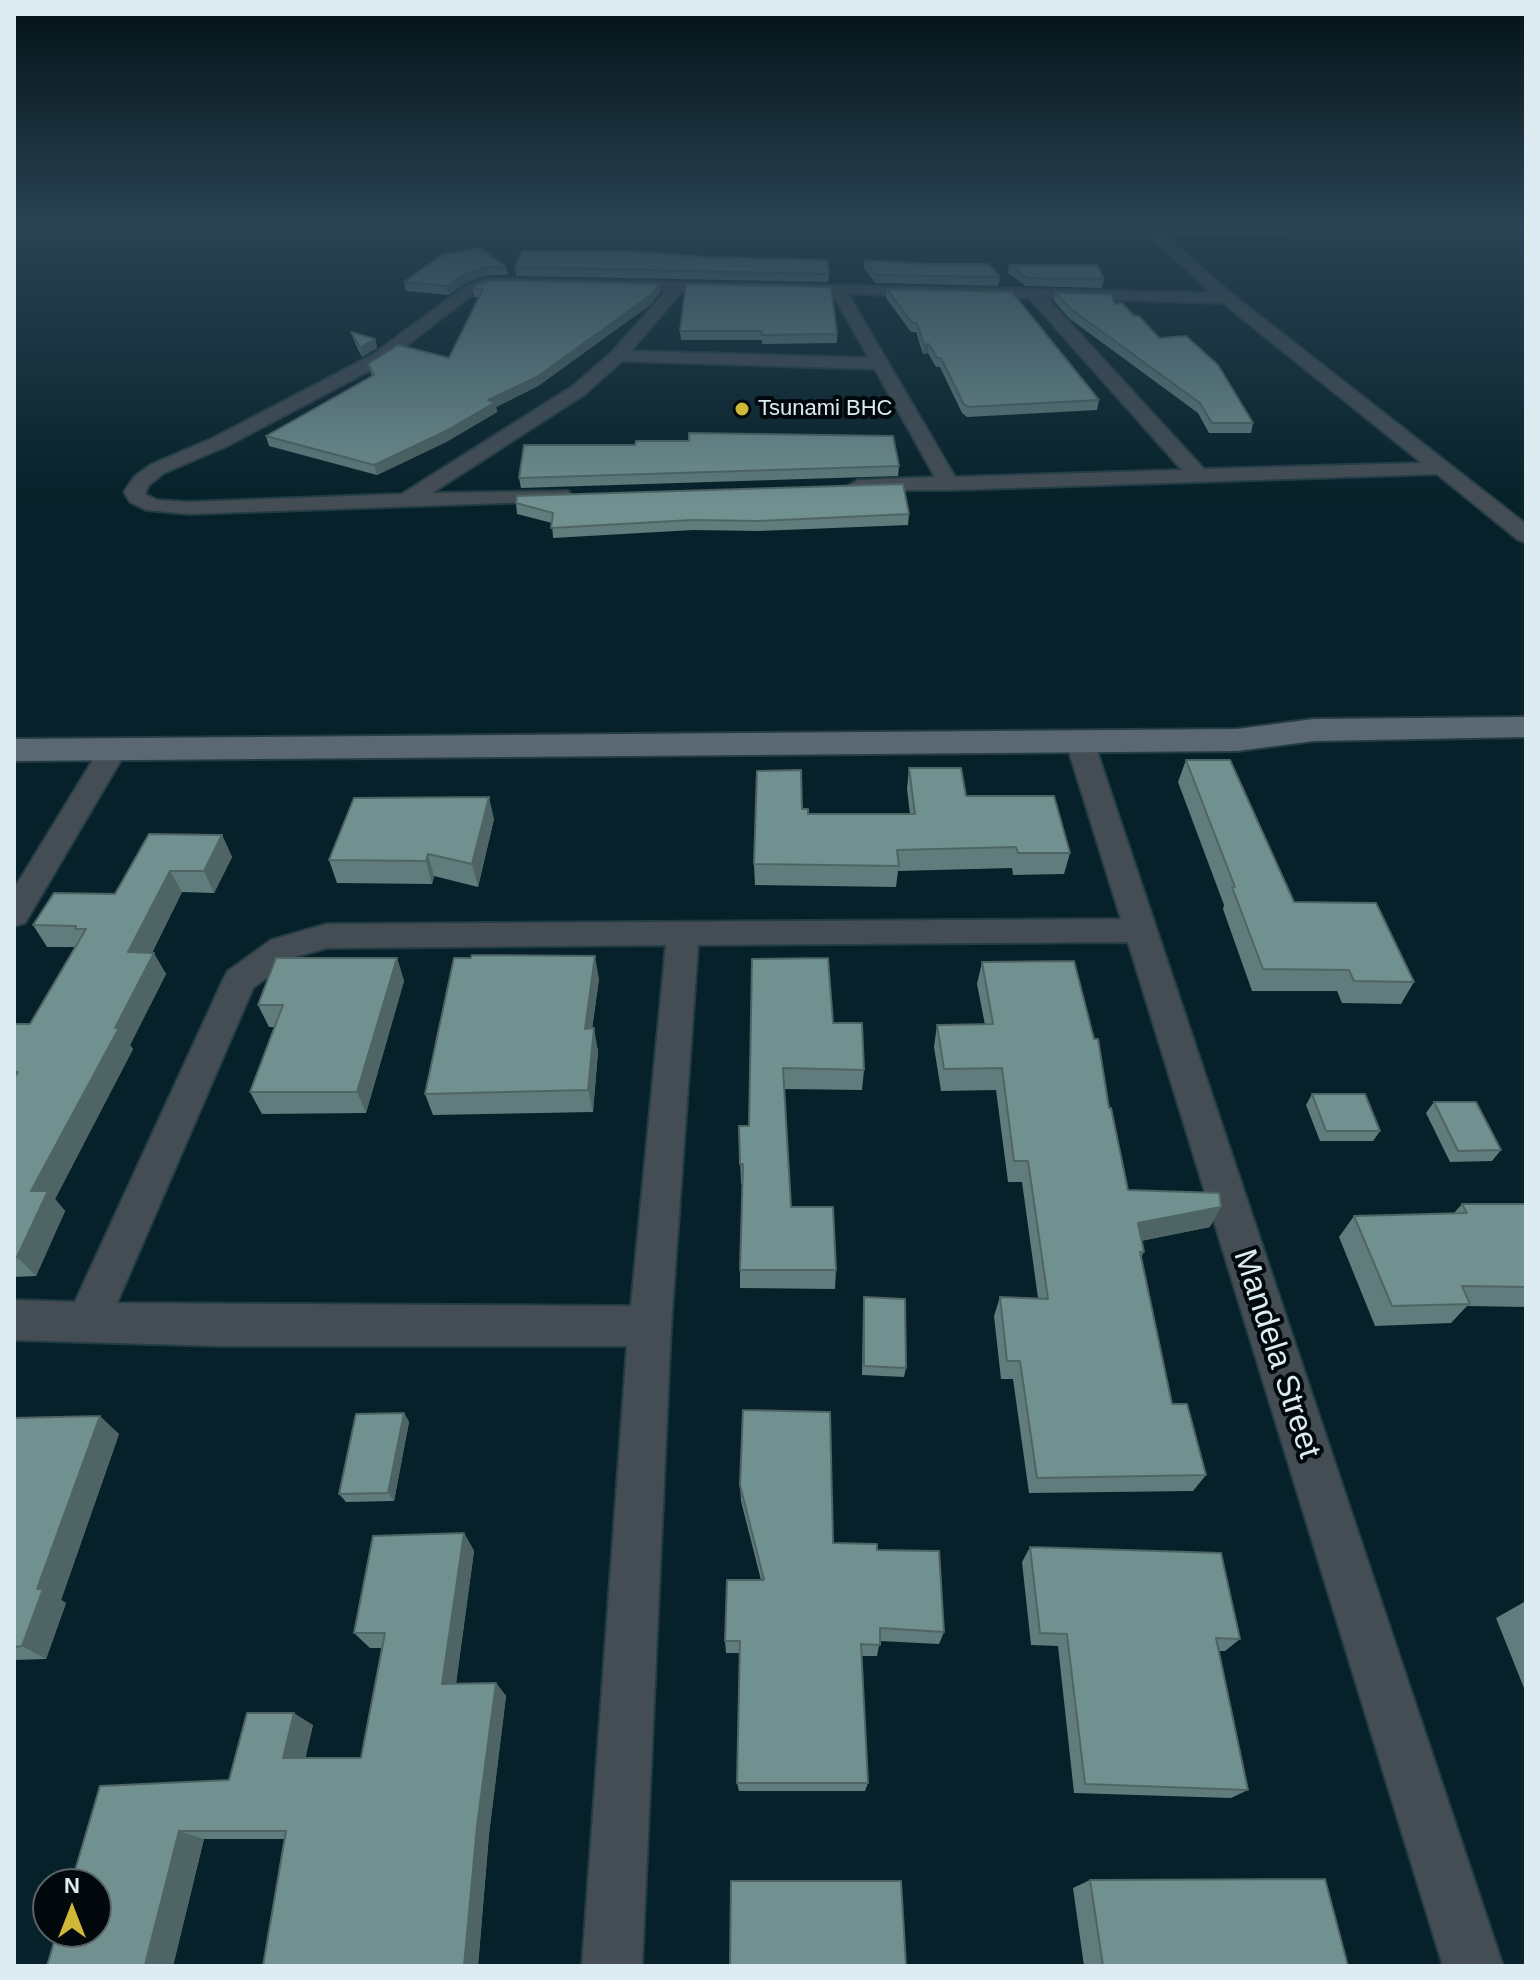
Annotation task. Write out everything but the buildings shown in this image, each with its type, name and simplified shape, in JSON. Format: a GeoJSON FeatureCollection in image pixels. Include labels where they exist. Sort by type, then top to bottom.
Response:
{"type":"FeatureCollection","features":[{"type":"Feature","properties":{"kind":"main road"},"geometry":{"type":"LineString","coordinates":[[14,750],[1237,740],[1314,730],[1526,727]]}},
{"type":"Feature","properties":{"kind":"main road"},"geometry":{"type":"LineString","coordinates":[[1237,740],[1322,749],[1526,749]]}},
{"type":"Feature","properties":{"kind":"street"},"geometry":{"type":"LineString","coordinates":[[429,320],[378,359],[207,448],[157,469],[141,481],[134,492],[137,498],[153,506],[177,508],[583,494]]}},
{"type":"Feature","properties":{"kind":"street"},"geometry":{"type":"LineString","coordinates":[[408,500],[564,401],[618,356],[649,320]]}},
{"type":"Feature","properties":{"kind":"street"},"geometry":{"type":"LineString","coordinates":[[857,320],[949,484]]}},
{"type":"Feature","properties":{"kind":"street"},"geometry":{"type":"LineString","coordinates":[[1058,320],[1199,476]]}},
{"type":"Feature","properties":{"kind":"street"},"geometry":{"type":"LineString","coordinates":[[1255,320],[1526,535]]}},
{"type":"Feature","properties":{"kind":"street"},"geometry":{"type":"LineString","coordinates":[[618,356],[883,364]]}},
{"type":"Feature","properties":{"kind":"street"},"geometry":{"type":"LineString","coordinates":[[838,487],[1441,468]]}},
{"type":"Feature","properties":{"kind":"street","name":"Mandela Street"},"geometry":{"type":"LineString","coordinates":[[1080,742],[1473,1966]]}},
{"type":"Feature","properties":{"kind":"street"},"geometry":{"type":"LineString","coordinates":[[14,915],[113,750]]}},
{"type":"Feature","properties":{"kind":"street"},"geometry":{"type":"LineString","coordinates":[[88,1321],[240,980],[266,957],[283,948],[327,936],[1139,930]]}},
{"type":"Feature","properties":{"kind":"street"},"geometry":{"type":"LineString","coordinates":[[612,1966],[650,1326],[683,934]]}},
{"type":"Feature","properties":{"kind":"street"},"geometry":{"type":"LineString","coordinates":[[14,1320],[221,1326],[650,1326]]}},
{"type":"Feature","properties":{"kind":"place","name":"Tsunami BHC"},"geometry":{"type":"Point","coordinates":[742,409]}}]}
